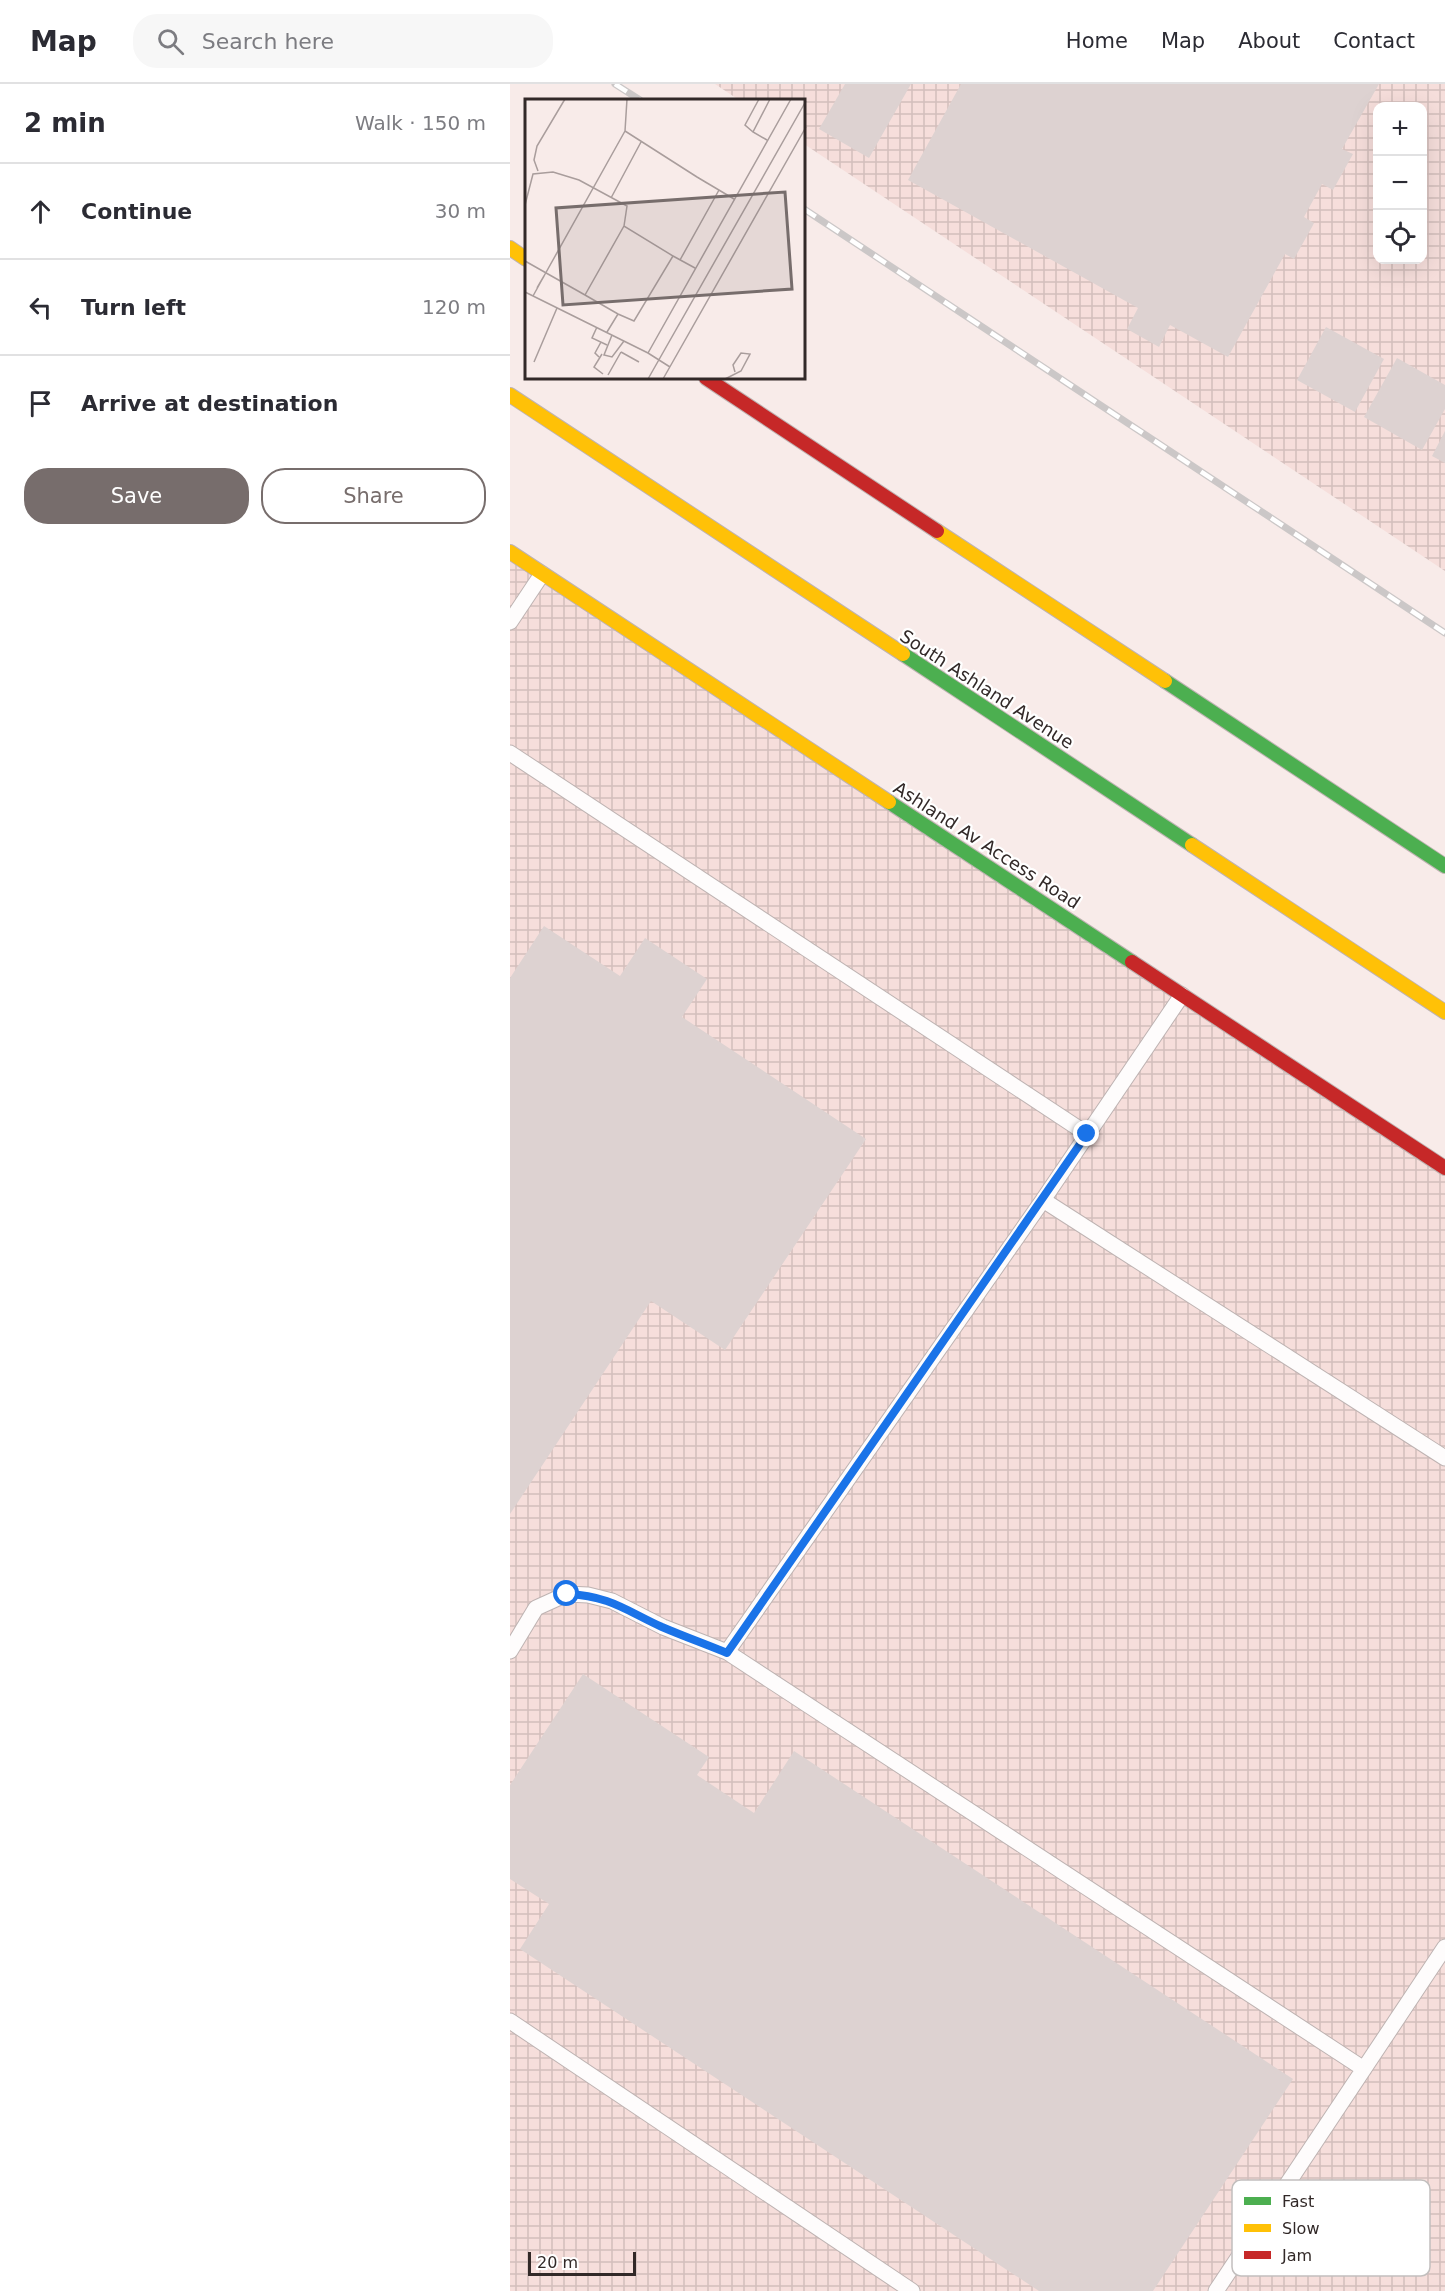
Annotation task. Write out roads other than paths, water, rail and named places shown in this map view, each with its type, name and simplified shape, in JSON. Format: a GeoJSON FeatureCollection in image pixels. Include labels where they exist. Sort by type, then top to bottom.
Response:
{"type":"FeatureCollection","features":[{"type":"Feature","properties":{"kind":"main road"},"geometry":{"type":"LineString","coordinates":[[510,248],[525,258]]}},
{"type":"Feature","properties":{"kind":"main road"},"geometry":{"type":"LineString","coordinates":[[709,380],[1445,866]]}},
{"type":"Feature","properties":{"kind":"main road","name":"South Ashland Avenue"},"geometry":{"type":"LineString","coordinates":[[510,395],[1445,1012]]}},
{"type":"Feature","properties":{"kind":"main road","name":"Ashland Av Access Road"},"geometry":{"type":"LineString","coordinates":[[510,552],[1445,1168]]}},
{"type":"Feature","properties":{"kind":"lane"},"geometry":{"type":"LineString","coordinates":[[510,622],[542,574]]}},
{"type":"Feature","properties":{"kind":"lane"},"geometry":{"type":"LineString","coordinates":[[510,753],[1087,1134]]}},
{"type":"Feature","properties":{"kind":"lane"},"geometry":{"type":"LineString","coordinates":[[727,1653],[1043,1200],[1182,995]]}},
{"type":"Feature","properties":{"kind":"lane"},"geometry":{"type":"LineString","coordinates":[[1043,1200],[1445,1458]]}},
{"type":"Feature","properties":{"kind":"lane"},"geometry":{"type":"LineString","coordinates":[[510,1651],[536,1608],[567,1594],[588,1595],[612,1601],[663,1627],[727,1653],[1364,2069]]}},
{"type":"Feature","properties":{"kind":"lane"},"geometry":{"type":"LineString","coordinates":[[1290,2180],[1445,1947]]}},
{"type":"Feature","properties":{"kind":"lane"},"geometry":{"type":"LineString","coordinates":[[510,2021],[912,2291]]}},
{"type":"Feature","properties":{"kind":"lane"},"geometry":{"type":"LineString","coordinates":[[1216,2291],[1232,2267]]}},
{"type":"Feature","properties":{"kind":"railway"},"geometry":{"type":"LineString","coordinates":[[615,84],[638,99]]}},
{"type":"Feature","properties":{"kind":"railway"},"geometry":{"type":"LineString","coordinates":[[806,210],[1445,633]]}}]}
